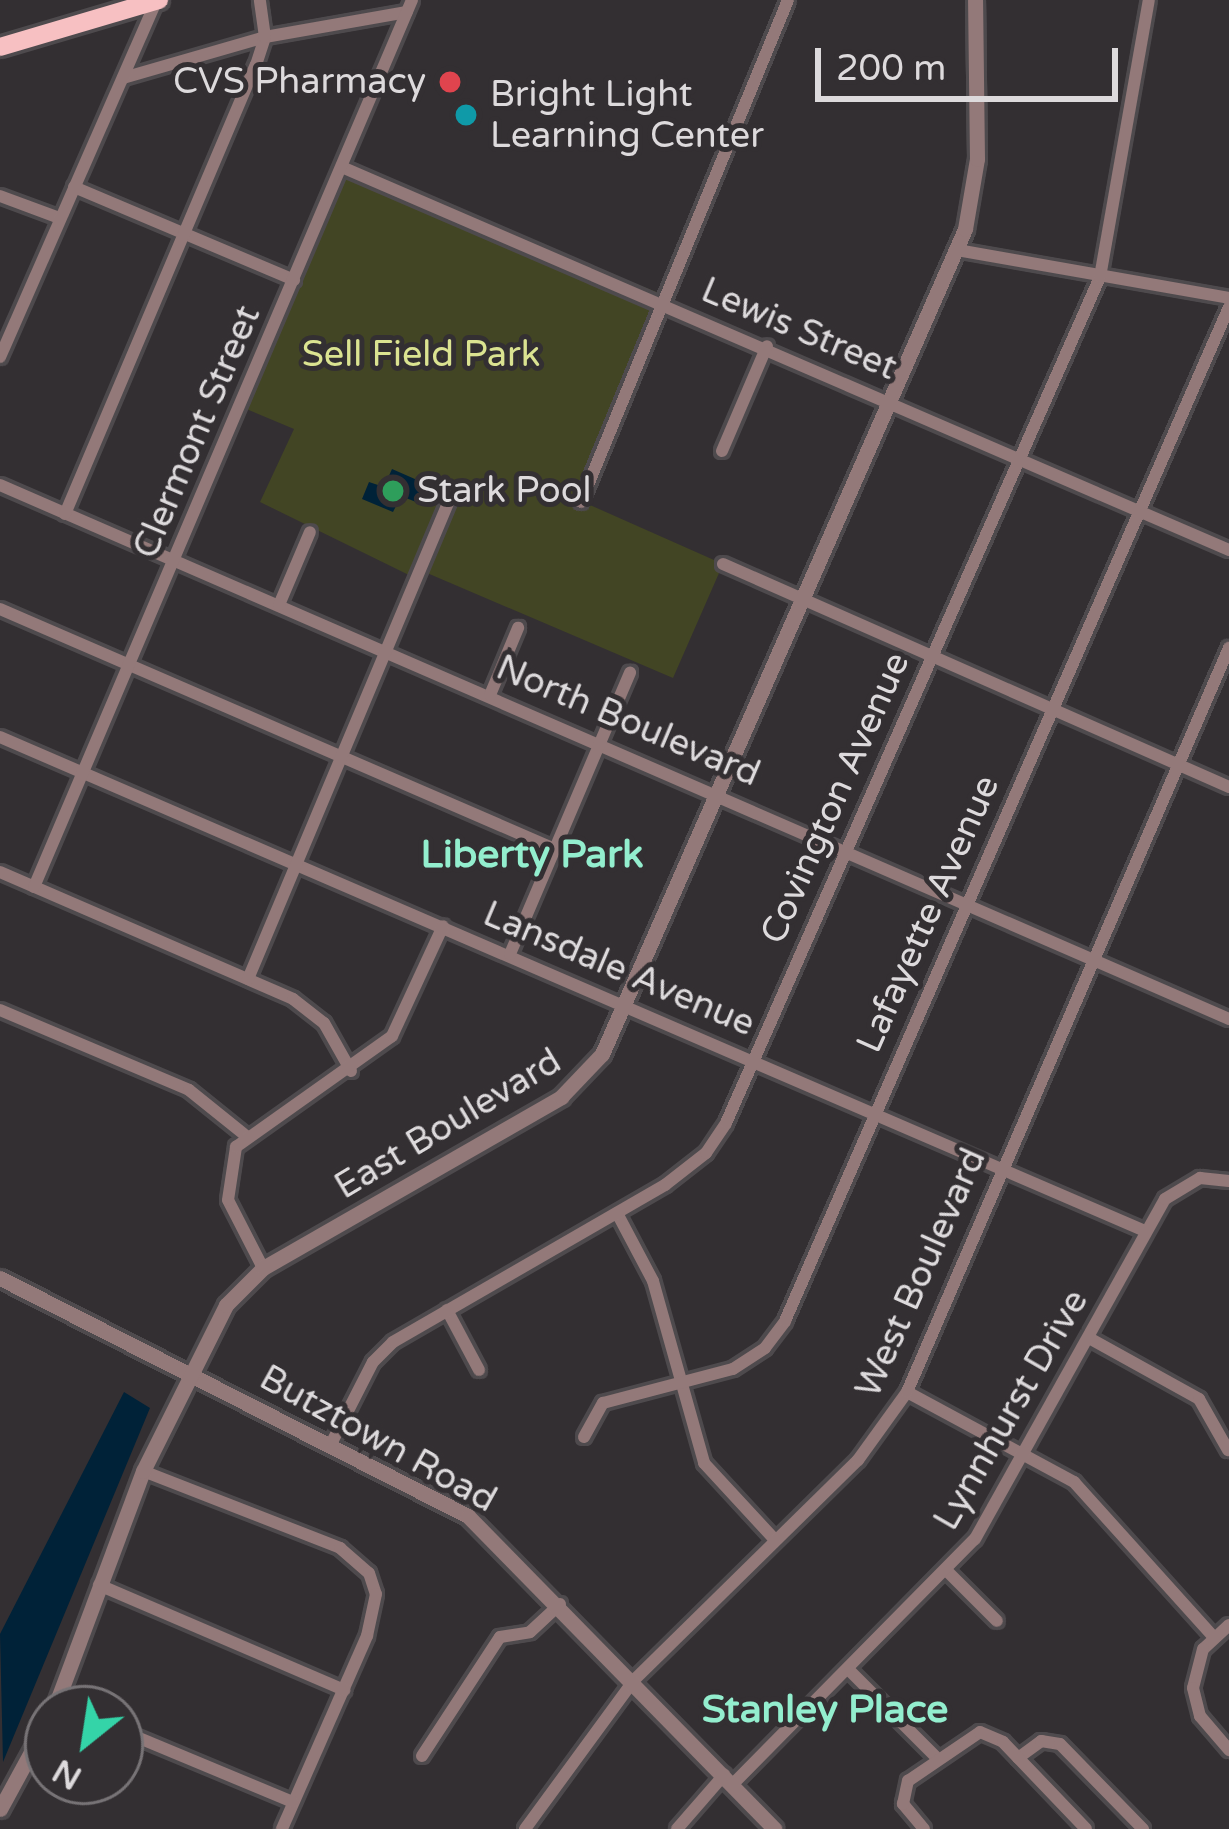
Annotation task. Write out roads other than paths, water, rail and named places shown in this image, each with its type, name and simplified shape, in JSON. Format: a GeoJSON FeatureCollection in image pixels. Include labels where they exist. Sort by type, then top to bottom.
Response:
{"type":"FeatureCollection","features":[{"type":"Feature","properties":{"kind":"main road"},"geometry":{"type":"LineString","coordinates":[[0,47],[157,0]]}},
{"type":"Feature","properties":{"kind":"street"},"geometry":{"type":"LineString","coordinates":[[0,357],[157,0]]}},
{"type":"Feature","properties":{"kind":"street"},"geometry":{"type":"LineString","coordinates":[[65,514],[266,37],[260,0]]}},
{"type":"Feature","properties":{"kind":"street"},"geometry":{"type":"LineString","coordinates":[[581,502],[788,0]]}},
{"type":"Feature","properties":{"kind":"street","name":"East Boulevard"},"geometry":{"type":"LineString","coordinates":[[67,1685],[143,1472],[226,1305],[263,1268],[561,1097],[602,1054],[957,250],[977,159],[975,0]]}},
{"type":"Feature","properties":{"kind":"street","name":"Covington Avenue"},"geometry":{"type":"LineString","coordinates":[[331,1444],[373,1362],[447,1310],[616,1213],[706,1153],[754,1059],[1100,277],[1149,0]]}},
{"type":"Feature","properties":{"kind":"street"},"geometry":{"type":"LineString","coordinates":[[123,78],[266,37],[410,6]]}},
{"type":"Feature","properties":{"kind":"street","name":"Clermont Street"},"geometry":{"type":"LineString","coordinates":[[34,887],[410,6]]}},
{"type":"Feature","properties":{"kind":"street","name":"Lewis Street"},"geometry":{"type":"LineString","coordinates":[[344,168],[767,346],[1229,550]]}},
{"type":"Feature","properties":{"kind":"street"},"geometry":{"type":"LineString","coordinates":[[74,187],[295,280]]}},
{"type":"Feature","properties":{"kind":"street"},"geometry":{"type":"LineString","coordinates":[[0,196],[59,218]]}},
{"type":"Feature","properties":{"kind":"street"},"geometry":{"type":"LineString","coordinates":[[957,250],[1229,298]]}},
{"type":"Feature","properties":{"kind":"street","name":"Lafayette Avenue"},"geometry":{"type":"LineString","coordinates":[[584,1437],[603,1403],[733,1370],[774,1339],[1229,307]]}},
{"type":"Feature","properties":{"kind":"street"},"geometry":{"type":"LineString","coordinates":[[722,451],[767,346]]}},
{"type":"Feature","properties":{"kind":"street","name":"North Boulevard"},"geometry":{"type":"LineString","coordinates":[[0,485],[601,742],[1226,1018]]}},
{"type":"Feature","properties":{"kind":"street"},"geometry":{"type":"LineString","coordinates":[[248,979],[451,496]]}},
{"type":"Feature","properties":{"kind":"street"},"geometry":{"type":"LineString","coordinates":[[279,605],[310,532]]}},
{"type":"Feature","properties":{"kind":"street"},"geometry":{"type":"LineString","coordinates":[[723,565],[1229,787]]}},
{"type":"Feature","properties":{"kind":"street"},"geometry":{"type":"LineString","coordinates":[[0,610],[555,849]]}},
{"type":"Feature","properties":{"kind":"street"},"geometry":{"type":"LineString","coordinates":[[490,694],[518,628]]}},
{"type":"Feature","properties":{"kind":"street","name":"West Boulevard"},"geometry":{"type":"LineString","coordinates":[[525,1829],[634,1680],[858,1460],[907,1392],[1229,648]]}},
{"type":"Feature","properties":{"kind":"street"},"geometry":{"type":"LineString","coordinates":[[510,954],[630,674]]}},
{"type":"Feature","properties":{"kind":"street","name":"Lansdale Avenue"},"geometry":{"type":"LineString","coordinates":[[0,737],[1003,1165],[1145,1232]]}},
{"type":"Feature","properties":{"kind":"street"},"geometry":{"type":"LineString","coordinates":[[0,872],[248,979],[318,1017],[351,1071]]}},
{"type":"Feature","properties":{"kind":"street"},"geometry":{"type":"LineString","coordinates":[[263,1268],[226,1189],[245,1136],[351,1071],[392,1036],[443,926]]}},
{"type":"Feature","properties":{"kind":"street"},"geometry":{"type":"LineString","coordinates":[[1226,1018],[1229,1000]]}},
{"type":"Feature","properties":{"kind":"street"},"geometry":{"type":"LineString","coordinates":[[0,1010],[189,1090],[245,1136]]}},
{"type":"Feature","properties":{"kind":"street","name":"Lynnhurst Drive"},"geometry":{"type":"LineString","coordinates":[[677,1829],[948,1572],[1024,1454],[1145,1232],[1180,1186],[1200,1178],[1229,1181]]}},
{"type":"Feature","properties":{"kind":"street"},"geometry":{"type":"LineString","coordinates":[[616,1213],[653,1282],[679,1382],[711,1476],[776,1540]]}},
{"type":"Feature","properties":{"kind":"street","name":"Butztown Road"},"geometry":{"type":"LineString","coordinates":[[0,1278],[468,1516],[560,1604],[775,1829]]}},
{"type":"Feature","properties":{"kind":"street"},"geometry":{"type":"LineString","coordinates":[[447,1310],[479,1370]]}},
{"type":"Feature","properties":{"kind":"street"},"geometry":{"type":"LineString","coordinates":[[1089,1338],[1199,1399],[1228,1450]]}},
{"type":"Feature","properties":{"kind":"street"},"geometry":{"type":"LineString","coordinates":[[907,1392],[1085,1492],[1212,1635]]}},
{"type":"Feature","properties":{"kind":"street"},"geometry":{"type":"LineString","coordinates":[[143,1472],[359,1557],[375,1604],[344,1690],[283,1829]]}},
{"type":"Feature","properties":{"kind":"street"},"geometry":{"type":"LineString","coordinates":[[948,1572],[998,1621]]}},
{"type":"Feature","properties":{"kind":"street"},"geometry":{"type":"LineString","coordinates":[[99,1585],[344,1690]]}},
{"type":"Feature","properties":{"kind":"street"},"geometry":{"type":"LineString","coordinates":[[422,1756],[500,1637],[530,1632],[560,1604]]}},
{"type":"Feature","properties":{"kind":"street"},"geometry":{"type":"LineString","coordinates":[[1229,1625],[1212,1635],[1195,1672],[1195,1708],[1229,1750]]}},
{"type":"Feature","properties":{"kind":"street"},"geometry":{"type":"LineString","coordinates":[[848,1669],[935,1756]]}},
{"type":"Feature","properties":{"kind":"street"},"geometry":{"type":"LineString","coordinates":[[924,1829],[902,1797],[935,1756],[980,1732],[1018,1758],[1086,1829]]}},
{"type":"Feature","properties":{"kind":"street"},"geometry":{"type":"LineString","coordinates":[[144,1740],[293,1802]]}},
{"type":"Feature","properties":{"kind":"street"},"geometry":{"type":"LineString","coordinates":[[1018,1758],[1035,1743],[1060,1744],[1143,1829]]}},
{"type":"Feature","properties":{"kind":"street"},"geometry":{"type":"LineString","coordinates":[[0,1809],[24,1765]]}},
{"type":"Feature","properties":{"kind":"water","name":"Stark Pool"},"geometry":{"type":"Polygon","coordinates":[[[392,469],[424,483],[416,502],[401,496],[393,512],[362,499],[369,482],[384,487],[392,469]]]}},
{"type":"Feature","properties":{"kind":"water"},"geometry":{"type":"Polygon","coordinates":[[[124,1392],[150,1408],[35,1685],[24,1685],[24,1711],[3,1762],[0,1634],[124,1392]]]}},
{"type":"Feature","properties":{"kind":"place","name":"CVS Pharmacy"},"geometry":{"type":"Point","coordinates":[450,82]}},
{"type":"Feature","properties":{"kind":"place","name":"Bright Light Learning Center"},"geometry":{"type":"Point","coordinates":[466,115]}},
{"type":"Feature","properties":{"kind":"place","name":"Stark Pool"},"geometry":{"type":"Point","coordinates":[393,491]}},
{"type":"Feature","properties":{"kind":"district","name":"Liberty Park"},"geometry":{"type":"Point","coordinates":[532,855]}},
{"type":"Feature","properties":{"kind":"district","name":"Stanley Place"},"geometry":{"type":"Point","coordinates":[825,1710]}},
{"type":"Feature","properties":{"kind":"park label","name":"Sell Field Park"},"geometry":{"type":"Point","coordinates":[421,355]}}]}
